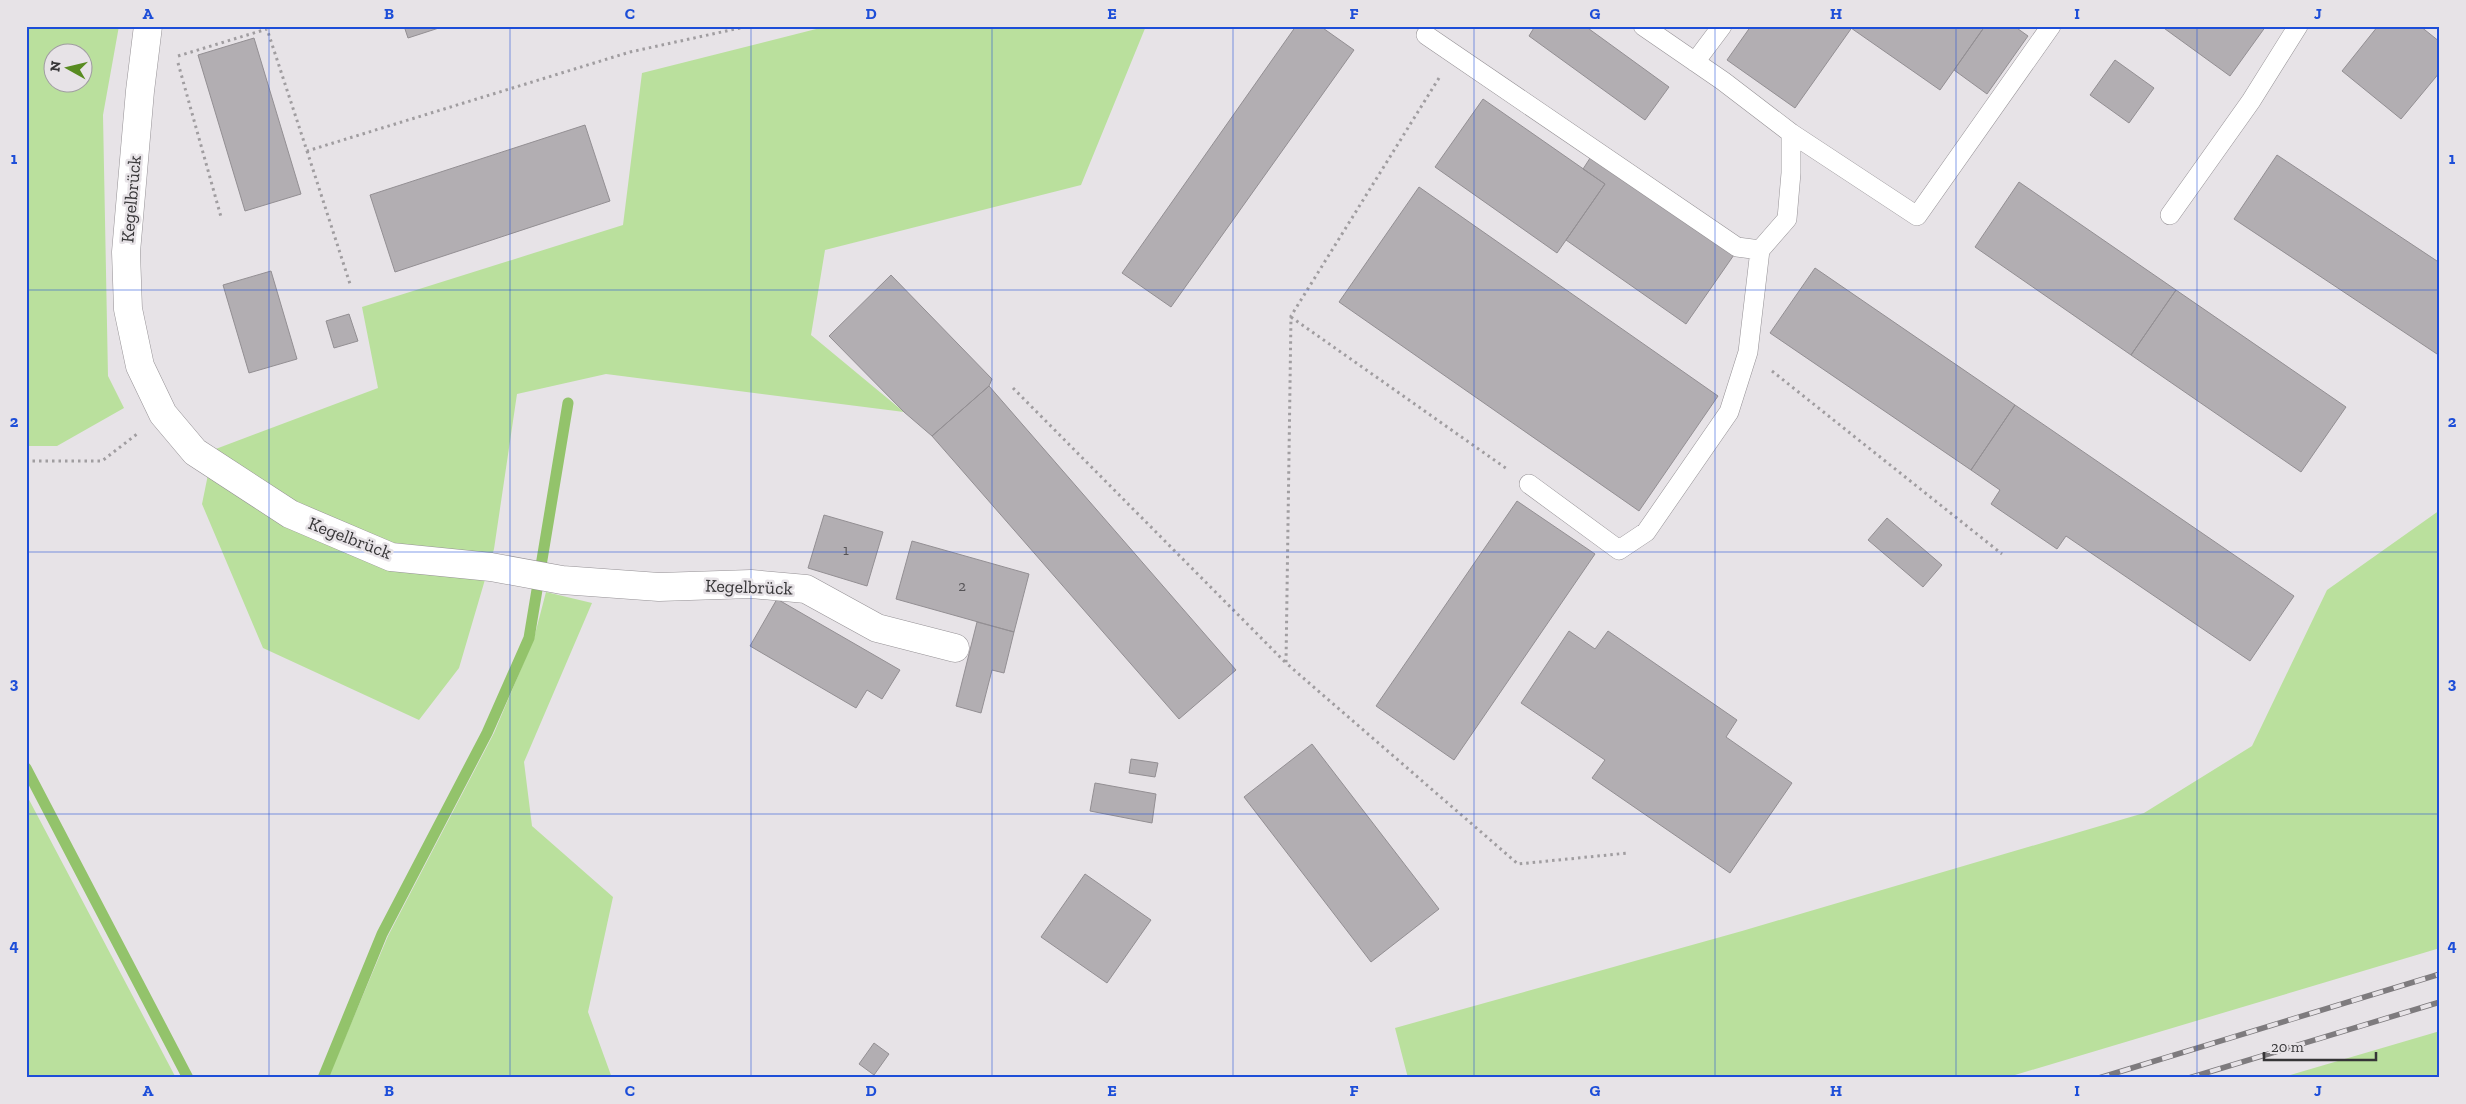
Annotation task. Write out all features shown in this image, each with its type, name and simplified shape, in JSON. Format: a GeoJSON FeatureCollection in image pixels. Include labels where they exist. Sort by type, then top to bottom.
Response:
{"type":"FeatureCollection","features":[{"type":"Feature","properties":{"kind":"street","name":"Kegelbrück"},"geometry":{"type":"LineString","coordinates":[[148,26],[140,91],[126,252],[128,309],[140,366],[163,414],[195,452],[290,514],[391,557],[490,567],[562,580],[659,587],[751,584],[806,589],[877,628],[956,648]]}},
{"type":"Feature","properties":{"kind":"lane"},"geometry":{"type":"LineString","coordinates":[[1643,26],[1695,62],[1791,134],[1917,216],[2051,26]]}},
{"type":"Feature","properties":{"kind":"lane"},"geometry":{"type":"LineString","coordinates":[[1695,62],[1722,26]]}},
{"type":"Feature","properties":{"kind":"lane"},"geometry":{"type":"LineString","coordinates":[[2170,215],[2251,101],[2298,26]]}},
{"type":"Feature","properties":{"kind":"lane"},"geometry":{"type":"LineString","coordinates":[[1425,29],[1454,54],[1737,248],[1760,250]]}},
{"type":"Feature","properties":{"kind":"lane"},"geometry":{"type":"LineString","coordinates":[[1528,484],[1619,550],[1646,532],[1729,412],[1748,352],[1760,250],[1787,219],[1791,173],[1791,134]]}},
{"type":"Feature","properties":{"kind":"path"},"geometry":{"type":"LineString","coordinates":[[307,151],[630,52],[749,26]]}},
{"type":"Feature","properties":{"kind":"path"},"geometry":{"type":"LineString","coordinates":[[221,217],[176,56],[267,28],[350,287]]}},
{"type":"Feature","properties":{"kind":"path"},"geometry":{"type":"LineString","coordinates":[[1286,663],[1291,316],[1454,54]]}},
{"type":"Feature","properties":{"kind":"path"},"geometry":{"type":"LineString","coordinates":[[1291,316],[1528,484]]}},
{"type":"Feature","properties":{"kind":"path"},"geometry":{"type":"LineString","coordinates":[[1748,352],[2002,554]]}},
{"type":"Feature","properties":{"kind":"path"},"geometry":{"type":"LineString","coordinates":[[1013,388],[1286,663],[1518,864],[1628,853]]}},
{"type":"Feature","properties":{"kind":"path"},"geometry":{"type":"LineString","coordinates":[[26,461],[102,461],[163,414]]}},
{"type":"Feature","properties":{"kind":"green space"},"geometry":{"type":"Polygon","coordinates":[[[26,26],[119,26],[103,115],[108,376],[124,408],[57,446],[26,446],[26,26]]]}},
{"type":"Feature","properties":{"kind":"green space"},"geometry":{"type":"Polygon","coordinates":[[[828,26],[1146,26],[1081,185],[825,250],[811,335],[904,412],[606,374],[517,394],[494,549],[459,668],[419,720],[263,648],[202,504],[213,450],[378,388],[362,307],[623,225],[642,73],[828,26]]]}},
{"type":"Feature","properties":{"kind":"green space"},"geometry":{"type":"Polygon","coordinates":[[[2440,510],[2440,948],[2005,1078],[1408,1078],[1395,1028],[1742,931],[2144,813],[2252,746],[2327,590],[2440,510]]]}},
{"type":"Feature","properties":{"kind":"green space"},"geometry":{"type":"Polygon","coordinates":[[[546,592],[592,603],[524,762],[532,826],[613,897],[588,1012],[612,1078],[328,1078],[388,936],[494,733],[534,638],[546,592]]]}},
{"type":"Feature","properties":{"kind":"green space"},"geometry":{"type":"Polygon","coordinates":[[[26,794],[176,1078],[26,1078],[26,794]]]}},
{"type":"Feature","properties":{"kind":"green space"},"geometry":{"type":"Polygon","coordinates":[[[2440,1031],[2440,1078],[2280,1078],[2440,1031]]]}},
{"type":"Feature","properties":{"kind":"building"},"geometry":{"type":"Polygon","coordinates":[[[404,26],[445,26],[408,38],[404,26]]]}},
{"type":"Feature","properties":{"kind":"building"},"geometry":{"type":"Polygon","coordinates":[[[1296,26],[1320,26],[1354,50],[1171,307],[1122,273],[1296,26]]]}},
{"type":"Feature","properties":{"kind":"building"},"geometry":{"type":"Polygon","coordinates":[[[1535,26],[1585,26],[1669,87],[1645,120],[1529,36],[1535,26]]]}},
{"type":"Feature","properties":{"kind":"building"},"geometry":{"type":"Polygon","coordinates":[[[1751,26],[1853,26],[1795,108],[1727,60],[1751,26]]]}},
{"type":"Feature","properties":{"kind":"building"},"geometry":{"type":"Polygon","coordinates":[[[1853,26],[1985,26],[1940,90],[1851,28],[1853,26]]]}},
{"type":"Feature","properties":{"kind":"building"},"geometry":{"type":"Polygon","coordinates":[[[1985,26],[2014,26],[2028,36],[1987,94],[1954,70],[1985,26]]]}},
{"type":"Feature","properties":{"kind":"building"},"geometry":{"type":"Polygon","coordinates":[[[2161,26],[2266,26],[2230,76],[2161,26]]]}},
{"type":"Feature","properties":{"kind":"building"},"geometry":{"type":"Polygon","coordinates":[[[2378,26],[2420,26],[2440,42],[2440,72],[2401,119],[2342,71],[2378,26]]]}},
{"type":"Feature","properties":{"kind":"building"},"geometry":{"type":"Polygon","coordinates":[[[254,38],[301,194],[245,211],[198,55],[254,38]]]}},
{"type":"Feature","properties":{"kind":"building"},"geometry":{"type":"Polygon","coordinates":[[[2115,60],[2154,88],[2129,123],[2090,95],[2115,60]]]}},
{"type":"Feature","properties":{"kind":"building"},"geometry":{"type":"Polygon","coordinates":[[[1483,99],[1605,184],[1557,253],[1435,167],[1483,99]]]}},
{"type":"Feature","properties":{"kind":"building"},"geometry":{"type":"Polygon","coordinates":[[[585,125],[610,201],[395,272],[370,195],[585,125]]]}},
{"type":"Feature","properties":{"kind":"building"},"geometry":{"type":"Polygon","coordinates":[[[1594,152],[1736,252],[1686,324],[1566,240],[1605,184],[1583,169],[1594,152]]]}},
{"type":"Feature","properties":{"kind":"building"},"geometry":{"type":"Polygon","coordinates":[[[2277,155],[2440,263],[2440,356],[2234,219],[2277,155]]]}},
{"type":"Feature","properties":{"kind":"building"},"geometry":{"type":"Polygon","coordinates":[[[2019,182],[2176,290],[2131,355],[1975,247],[2019,182]]]}},
{"type":"Feature","properties":{"kind":"building"},"geometry":{"type":"Polygon","coordinates":[[[1419,187],[1718,396],[1639,511],[1339,302],[1419,187]]]}},
{"type":"Feature","properties":{"kind":"building"},"geometry":{"type":"Polygon","coordinates":[[[1815,268],[2015,405],[1971,470],[1770,333],[1815,268]]]}},
{"type":"Feature","properties":{"kind":"building"},"geometry":{"type":"Polygon","coordinates":[[[271,271],[297,359],[249,373],[223,285],[271,271]]]}},
{"type":"Feature","properties":{"kind":"building"},"geometry":{"type":"Polygon","coordinates":[[[891,275],[992,379],[989,386],[932,436],[904,412],[829,336],[891,275]]]}},
{"type":"Feature","properties":{"kind":"building"},"geometry":{"type":"Polygon","coordinates":[[[2176,290],[2346,407],[2301,472],[2131,355],[2176,290]]]}},
{"type":"Feature","properties":{"kind":"building"},"geometry":{"type":"Polygon","coordinates":[[[349,314],[358,341],[334,348],[326,321],[349,314]]]}},
{"type":"Feature","properties":{"kind":"building"},"geometry":{"type":"Polygon","coordinates":[[[989,386],[1236,670],[1179,719],[932,436],[989,386]]]}},
{"type":"Feature","properties":{"kind":"building"},"geometry":{"type":"Polygon","coordinates":[[[2015,405],[2294,596],[2250,661],[2066,536],[2057,549],[1991,504],[2000,490],[1971,470],[2015,405]]]}},
{"type":"Feature","properties":{"kind":"building"},"geometry":{"type":"Polygon","coordinates":[[[1517,501],[1595,554],[1454,760],[1376,706],[1517,501]]]}},
{"type":"Feature","properties":{"kind":"building"},"geometry":{"type":"Polygon","coordinates":[[[824,515],[883,532],[867,586],[808,568],[824,515]]]}},
{"type":"Feature","properties":{"kind":"building"},"geometry":{"type":"Polygon","coordinates":[[[1887,518],[1942,565],[1923,587],[1868,540],[1887,518]]]}},
{"type":"Feature","properties":{"kind":"building"},"geometry":{"type":"Polygon","coordinates":[[[912,541],[1029,574],[1014,632],[896,599],[912,541]]]}},
{"type":"Feature","properties":{"kind":"building"},"geometry":{"type":"Polygon","coordinates":[[[777,599],[900,670],[882,699],[867,690],[856,708],[750,646],[777,599]]]}},
{"type":"Feature","properties":{"kind":"building"},"geometry":{"type":"Polygon","coordinates":[[[977,622],[1014,632],[1004,673],[992,670],[981,713],[956,706],[977,622]]]}},
{"type":"Feature","properties":{"kind":"building"},"geometry":{"type":"Polygon","coordinates":[[[1569,631],[1595,649],[1608,631],[1737,720],[1726,737],[1792,783],[1730,873],[1592,778],[1605,760],[1521,703],[1569,631]]]}},
{"type":"Feature","properties":{"kind":"building"},"geometry":{"type":"Polygon","coordinates":[[[1312,744],[1439,909],[1371,962],[1244,797],[1312,744]]]}},
{"type":"Feature","properties":{"kind":"building"},"geometry":{"type":"Polygon","coordinates":[[[1131,759],[1158,763],[1155,777],[1129,773],[1131,759]]]}},
{"type":"Feature","properties":{"kind":"building"},"geometry":{"type":"Polygon","coordinates":[[[1095,783],[1156,794],[1152,823],[1090,811],[1095,783]]]}},
{"type":"Feature","properties":{"kind":"building"},"geometry":{"type":"Polygon","coordinates":[[[1085,874],[1151,920],[1107,983],[1041,937],[1085,874]]]}},
{"type":"Feature","properties":{"kind":"building"},"geometry":{"type":"Polygon","coordinates":[[[874,1043],[889,1054],[874,1075],[859,1064],[874,1043]]]}},
{"type":"Feature","properties":{"kind":"waterway"},"geometry":{"type":"LineString","coordinates":[[323,1078],[382,934],[487,733],[529,638],[568,403]]}},
{"type":"Feature","properties":{"kind":"waterway"},"geometry":{"type":"LineString","coordinates":[[26,768],[188,1078]]}},
{"type":"Feature","properties":{"kind":"railway"},"geometry":{"type":"LineString","coordinates":[[2099,1078],[2440,974]]}},
{"type":"Feature","properties":{"kind":"railway"},"geometry":{"type":"LineString","coordinates":[[2189,1078],[2440,1002]]}}]}
